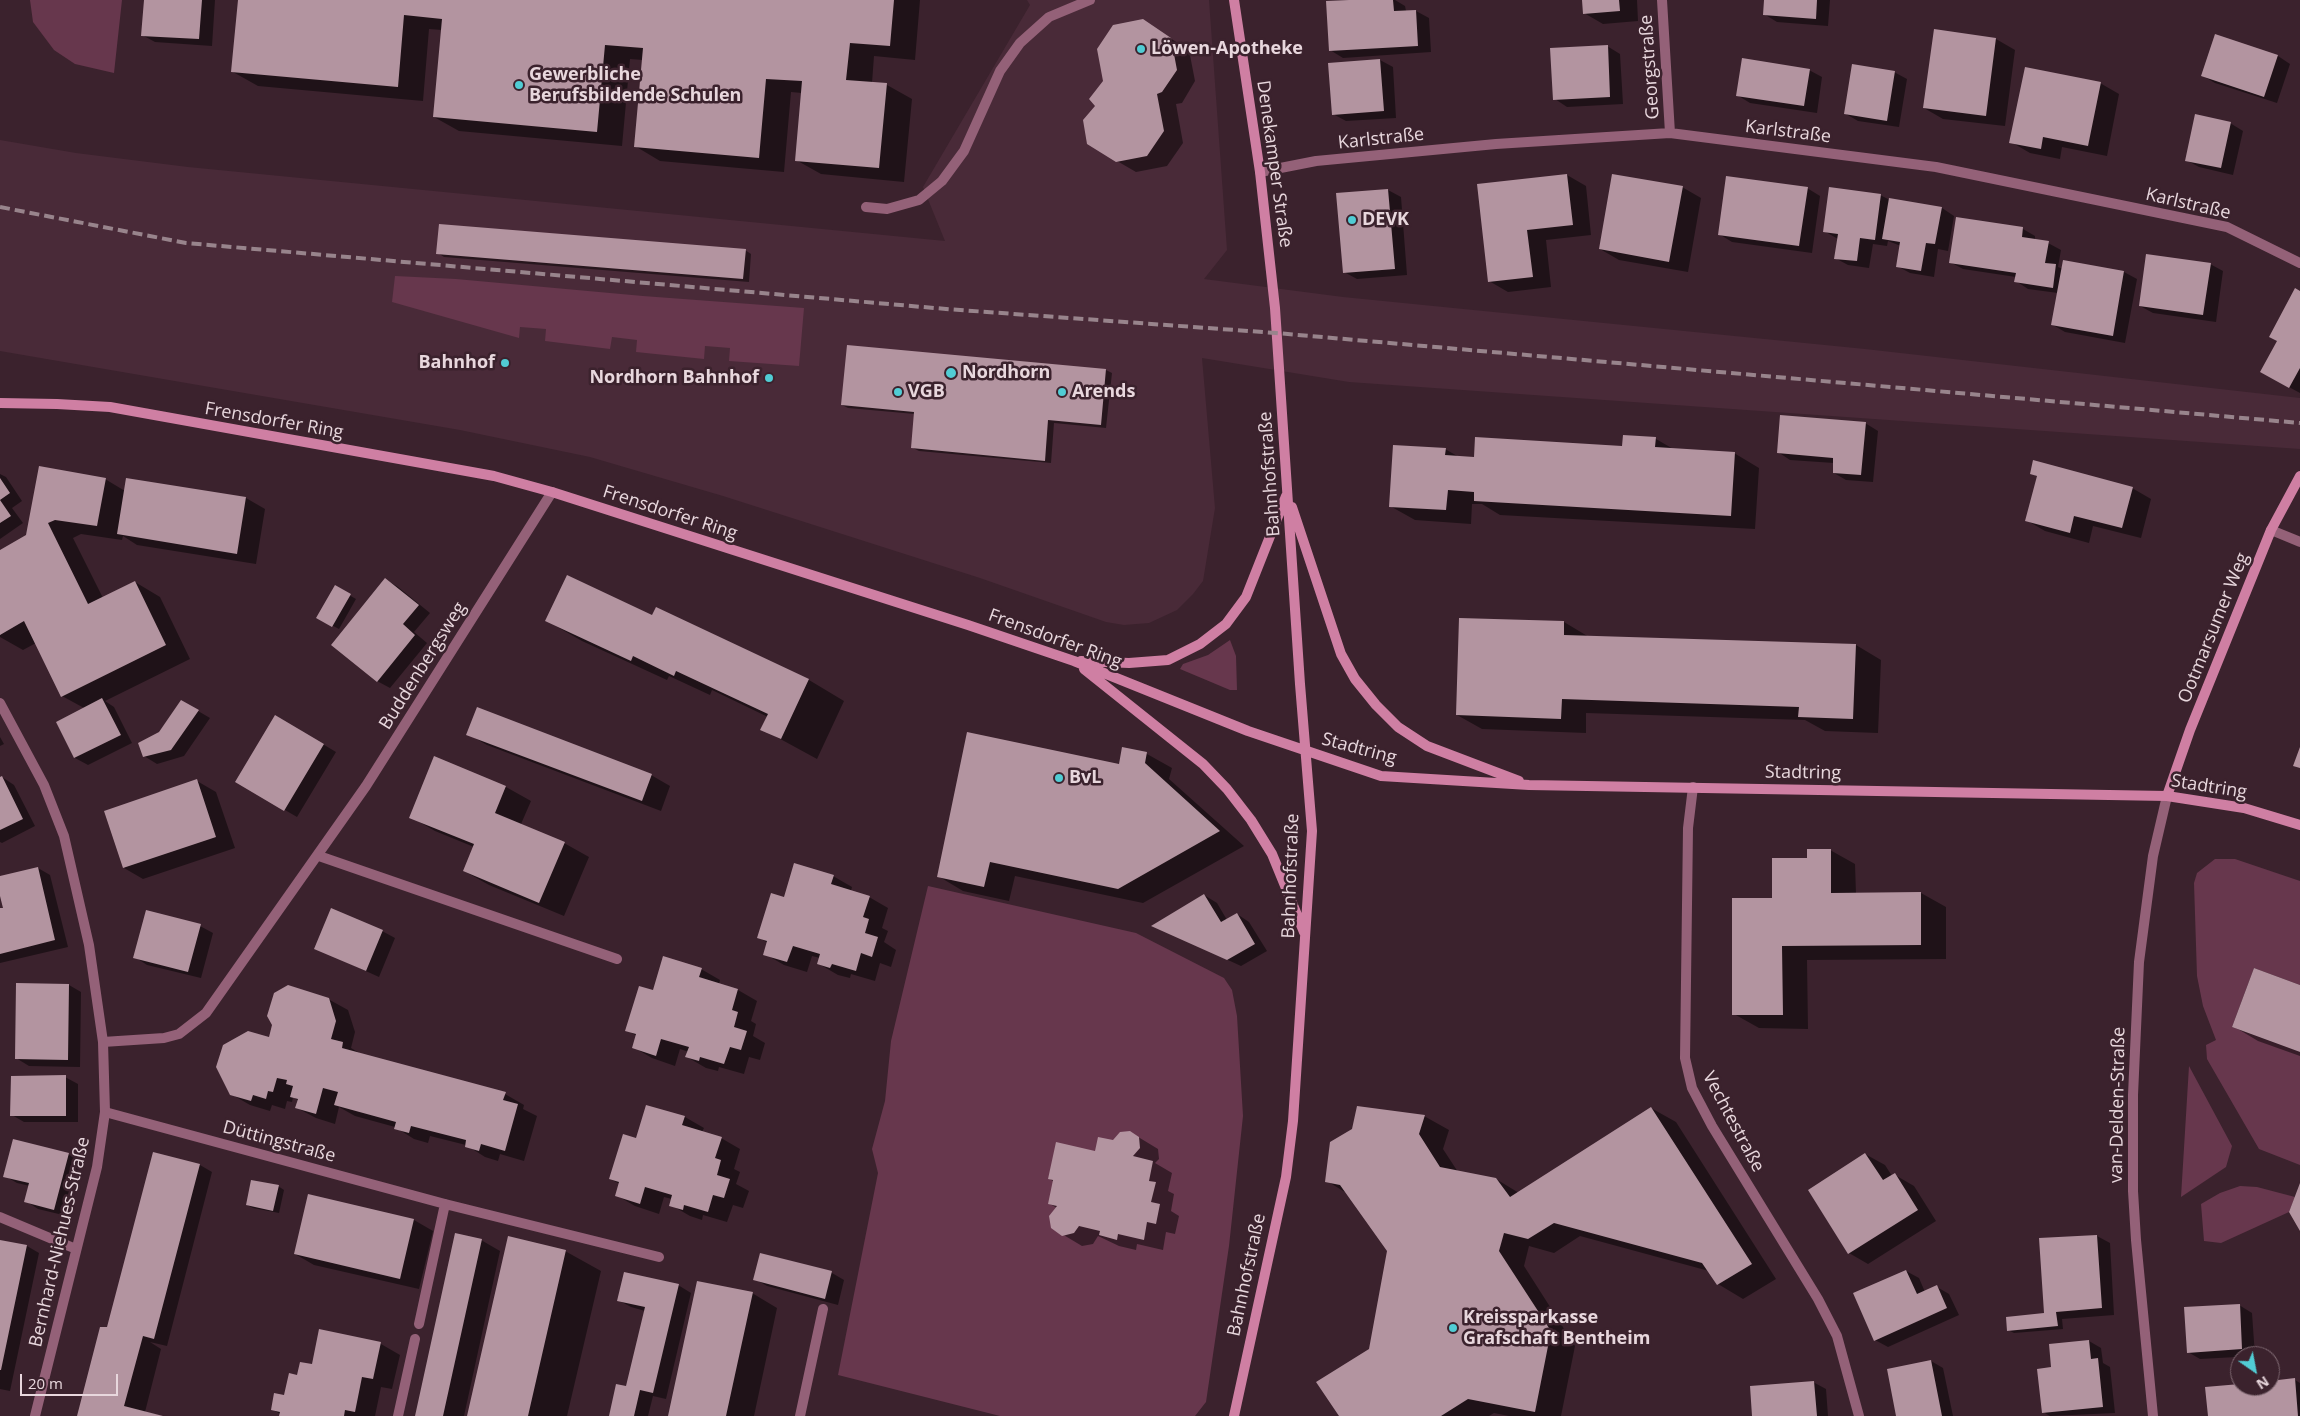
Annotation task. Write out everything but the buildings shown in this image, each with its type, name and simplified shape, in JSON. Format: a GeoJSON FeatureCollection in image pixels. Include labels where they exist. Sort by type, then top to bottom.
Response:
{"type":"FeatureCollection","features":[{"type":"Feature","properties":{"kind":"street"},"geometry":{"type":"LineString","coordinates":[[866,208],[887,209],[919,200],[942,181],[964,151],[1000,71],[1020,42],[1049,17],[1090,0]]}},
{"type":"Feature","properties":{"kind":"street","name":"Denekamper Straße"},"geometry":{"type":"LineString","coordinates":[[1234,0],[1260,172],[1276,333]]}},
{"type":"Feature","properties":{"kind":"street","name":"Georgstraße"},"geometry":{"type":"LineString","coordinates":[[1662,0],[1670,133]]}},
{"type":"Feature","properties":{"kind":"street","name":"Karlstraße"},"geometry":{"type":"LineString","coordinates":[[1260,172],[1316,162],[1496,144],[1670,133],[1936,167],[2087,198],[2227,228],[2300,263]]}},
{"type":"Feature","properties":{"kind":"street","name":"Bahnhofstraße"},"geometry":{"type":"LineString","coordinates":[[1234,1416],[1286,1177],[1293,1121],[1312,832],[1276,333]]}},
{"type":"Feature","properties":{"kind":"street","name":"Frensdorfer Ring"},"geometry":{"type":"LineString","coordinates":[[0,404],[57,404],[110,408],[494,476],[552,492],[1074,661],[1306,752]]}},
{"type":"Feature","properties":{"kind":"street","name":"Ootmarsumer Weg"},"geometry":{"type":"LineString","coordinates":[[2168,796],[2190,730],[2270,530],[2300,476]]}},
{"type":"Feature","properties":{"kind":"street","name":"Buddenbergsweg"},"geometry":{"type":"LineString","coordinates":[[103,1042],[164,1038],[179,1034],[206,1014],[319,856],[366,786],[552,492]]}},
{"type":"Feature","properties":{"kind":"street"},"geometry":{"type":"LineString","coordinates":[[1074,661],[1128,663],[1168,660],[1200,644],[1226,624],[1246,597],[1287,493]]}},
{"type":"Feature","properties":{"kind":"street"},"geometry":{"type":"LineString","coordinates":[[1287,493],[1341,654],[1355,678],[1376,705],[1398,727],[1427,746],[1529,785]]}},
{"type":"Feature","properties":{"kind":"street"},"geometry":{"type":"LineString","coordinates":[[2270,530],[2300,542]]}},
{"type":"Feature","properties":{"kind":"street"},"geometry":{"type":"LineString","coordinates":[[1074,661],[1203,764],[1227,789],[1251,820],[1272,854],[1306,935]]}},
{"type":"Feature","properties":{"kind":"street","name":"Bernhard-Niehues-Straße"},"geometry":{"type":"LineString","coordinates":[[0,703],[44,785],[64,836],[89,945],[103,1042],[105,1112],[97,1166],[35,1416]]}},
{"type":"Feature","properties":{"kind":"street","name":"Stadtring"},"geometry":{"type":"LineString","coordinates":[[1306,752],[1381,776],[1529,785],[2168,796],[2244,808],[2300,825]]}},
{"type":"Feature","properties":{"kind":"street","name":"Vechtestraße"},"geometry":{"type":"LineString","coordinates":[[1693,787],[1688,828],[1685,1058],[1692,1088],[1818,1299],[1837,1336],[1859,1416]]}},
{"type":"Feature","properties":{"kind":"street","name":"van-Delden-Straße"},"geometry":{"type":"LineString","coordinates":[[2153,1416],[2133,1191],[2133,1095],[2138,962],[2152,856],[2168,796]]}},
{"type":"Feature","properties":{"kind":"street"},"geometry":{"type":"LineString","coordinates":[[319,856],[617,959]]}},
{"type":"Feature","properties":{"kind":"street","name":"Düttingstraße"},"geometry":{"type":"LineString","coordinates":[[105,1112],[444,1204],[659,1257]]}},
{"type":"Feature","properties":{"kind":"street"},"geometry":{"type":"LineString","coordinates":[[419,1324],[444,1204]]}},
{"type":"Feature","properties":{"kind":"street"},"geometry":{"type":"LineString","coordinates":[[0,1217],[76,1249]]}},
{"type":"Feature","properties":{"kind":"street"},"geometry":{"type":"LineString","coordinates":[[800,1416],[823,1310]]}},
{"type":"Feature","properties":{"kind":"street"},"geometry":{"type":"LineString","coordinates":[[398,1416],[415,1339]]}},
{"type":"Feature","properties":{"kind":"shaded area"},"geometry":{"type":"Polygon","coordinates":[[[30,0],[122,0],[114,73],[75,64],[54,50],[33,22],[30,0]]]}},
{"type":"Feature","properties":{"kind":"shaded area"},"geometry":{"type":"Polygon","coordinates":[[[1027,0],[1209,0],[1227,250],[1204,279],[1343,297],[1865,349],[2300,398],[2300,449],[1349,382],[1202,358],[1215,508],[1203,581],[1177,610],[1149,623],[1124,625],[1106,622],[980,578],[723,496],[590,457],[460,430],[0,351],[0,140],[76,153],[188,167],[945,241],[923,187],[1030,5],[1027,0]]]}},
{"type":"Feature","properties":{"kind":"shaded area"},"geometry":{"type":"Polygon","coordinates":[[[395,276],[456,279],[804,308],[799,366],[729,361],[730,348],[705,346],[704,359],[636,352],[637,340],[612,337],[610,349],[545,341],[546,329],[520,327],[519,338],[392,302],[395,276]]]}},
{"type":"Feature","properties":{"kind":"shaded area"},"geometry":{"type":"Polygon","coordinates":[[[1230,640],[1236,656],[1237,690],[1230,690],[1180,669],[1183,664],[1208,655],[1230,640]]]}},
{"type":"Feature","properties":{"kind":"shaded area"},"geometry":{"type":"Polygon","coordinates":[[[2215,859],[2235,859],[2300,881],[2300,985],[2254,968],[2232,1027],[2300,1052],[2300,1165],[2259,1149],[2207,1059],[2206,1045],[2216,1040],[2203,1006],[2197,976],[2194,883],[2197,873],[2215,859]]]}},
{"type":"Feature","properties":{"kind":"shaded area"},"geometry":{"type":"Polygon","coordinates":[[[928,886],[1136,933],[1224,978],[1232,990],[1237,1016],[1243,1116],[1229,1246],[1206,1402],[1195,1416],[1000,1416],[838,1375],[878,1173],[872,1149],[885,1101],[891,1041],[928,886]]]}},
{"type":"Feature","properties":{"kind":"shaded area"},"geometry":{"type":"Polygon","coordinates":[[[2189,1066],[2232,1146],[2226,1167],[2181,1197],[2189,1066]]]}},
{"type":"Feature","properties":{"kind":"shaded area"},"geometry":{"type":"Polygon","coordinates":[[[2240,1186],[2257,1187],[2295,1197],[2289,1212],[2221,1243],[2204,1241],[2201,1204],[2220,1193],[2240,1186]]]}},
{"type":"Feature","properties":{"kind":"railway"},"geometry":{"type":"LineString","coordinates":[[0,207],[186,243],[946,309],[1276,333],[2300,423]]}},
{"type":"Feature","properties":{"kind":"place","name":"Löwen-Apotheke"},"geometry":{"type":"Point","coordinates":[1141,49]}},
{"type":"Feature","properties":{"kind":"place","name":"Gewerbliche Berufsbildende Schulen"},"geometry":{"type":"Point","coordinates":[519,85]}},
{"type":"Feature","properties":{"kind":"place","name":"DEVK"},"geometry":{"type":"Point","coordinates":[1352,220]}},
{"type":"Feature","properties":{"kind":"place","name":"Bahnhof"},"geometry":{"type":"Point","coordinates":[505,363]}},
{"type":"Feature","properties":{"kind":"place","name":"Nordhorn"},"geometry":{"type":"Point","coordinates":[951,373]}},
{"type":"Feature","properties":{"kind":"place","name":"Nordhorn Bahnhof"},"geometry":{"type":"Point","coordinates":[769,378]}},
{"type":"Feature","properties":{"kind":"place","name":"VGB"},"geometry":{"type":"Point","coordinates":[898,392]}},
{"type":"Feature","properties":{"kind":"place","name":"Arends"},"geometry":{"type":"Point","coordinates":[1062,392]}},
{"type":"Feature","properties":{"kind":"place","name":"BvL"},"geometry":{"type":"Point","coordinates":[1059,778]}},
{"type":"Feature","properties":{"kind":"place","name":"Kreissparkasse Grafschaft Bentheim"},"geometry":{"type":"Point","coordinates":[1453,1328]}}]}
